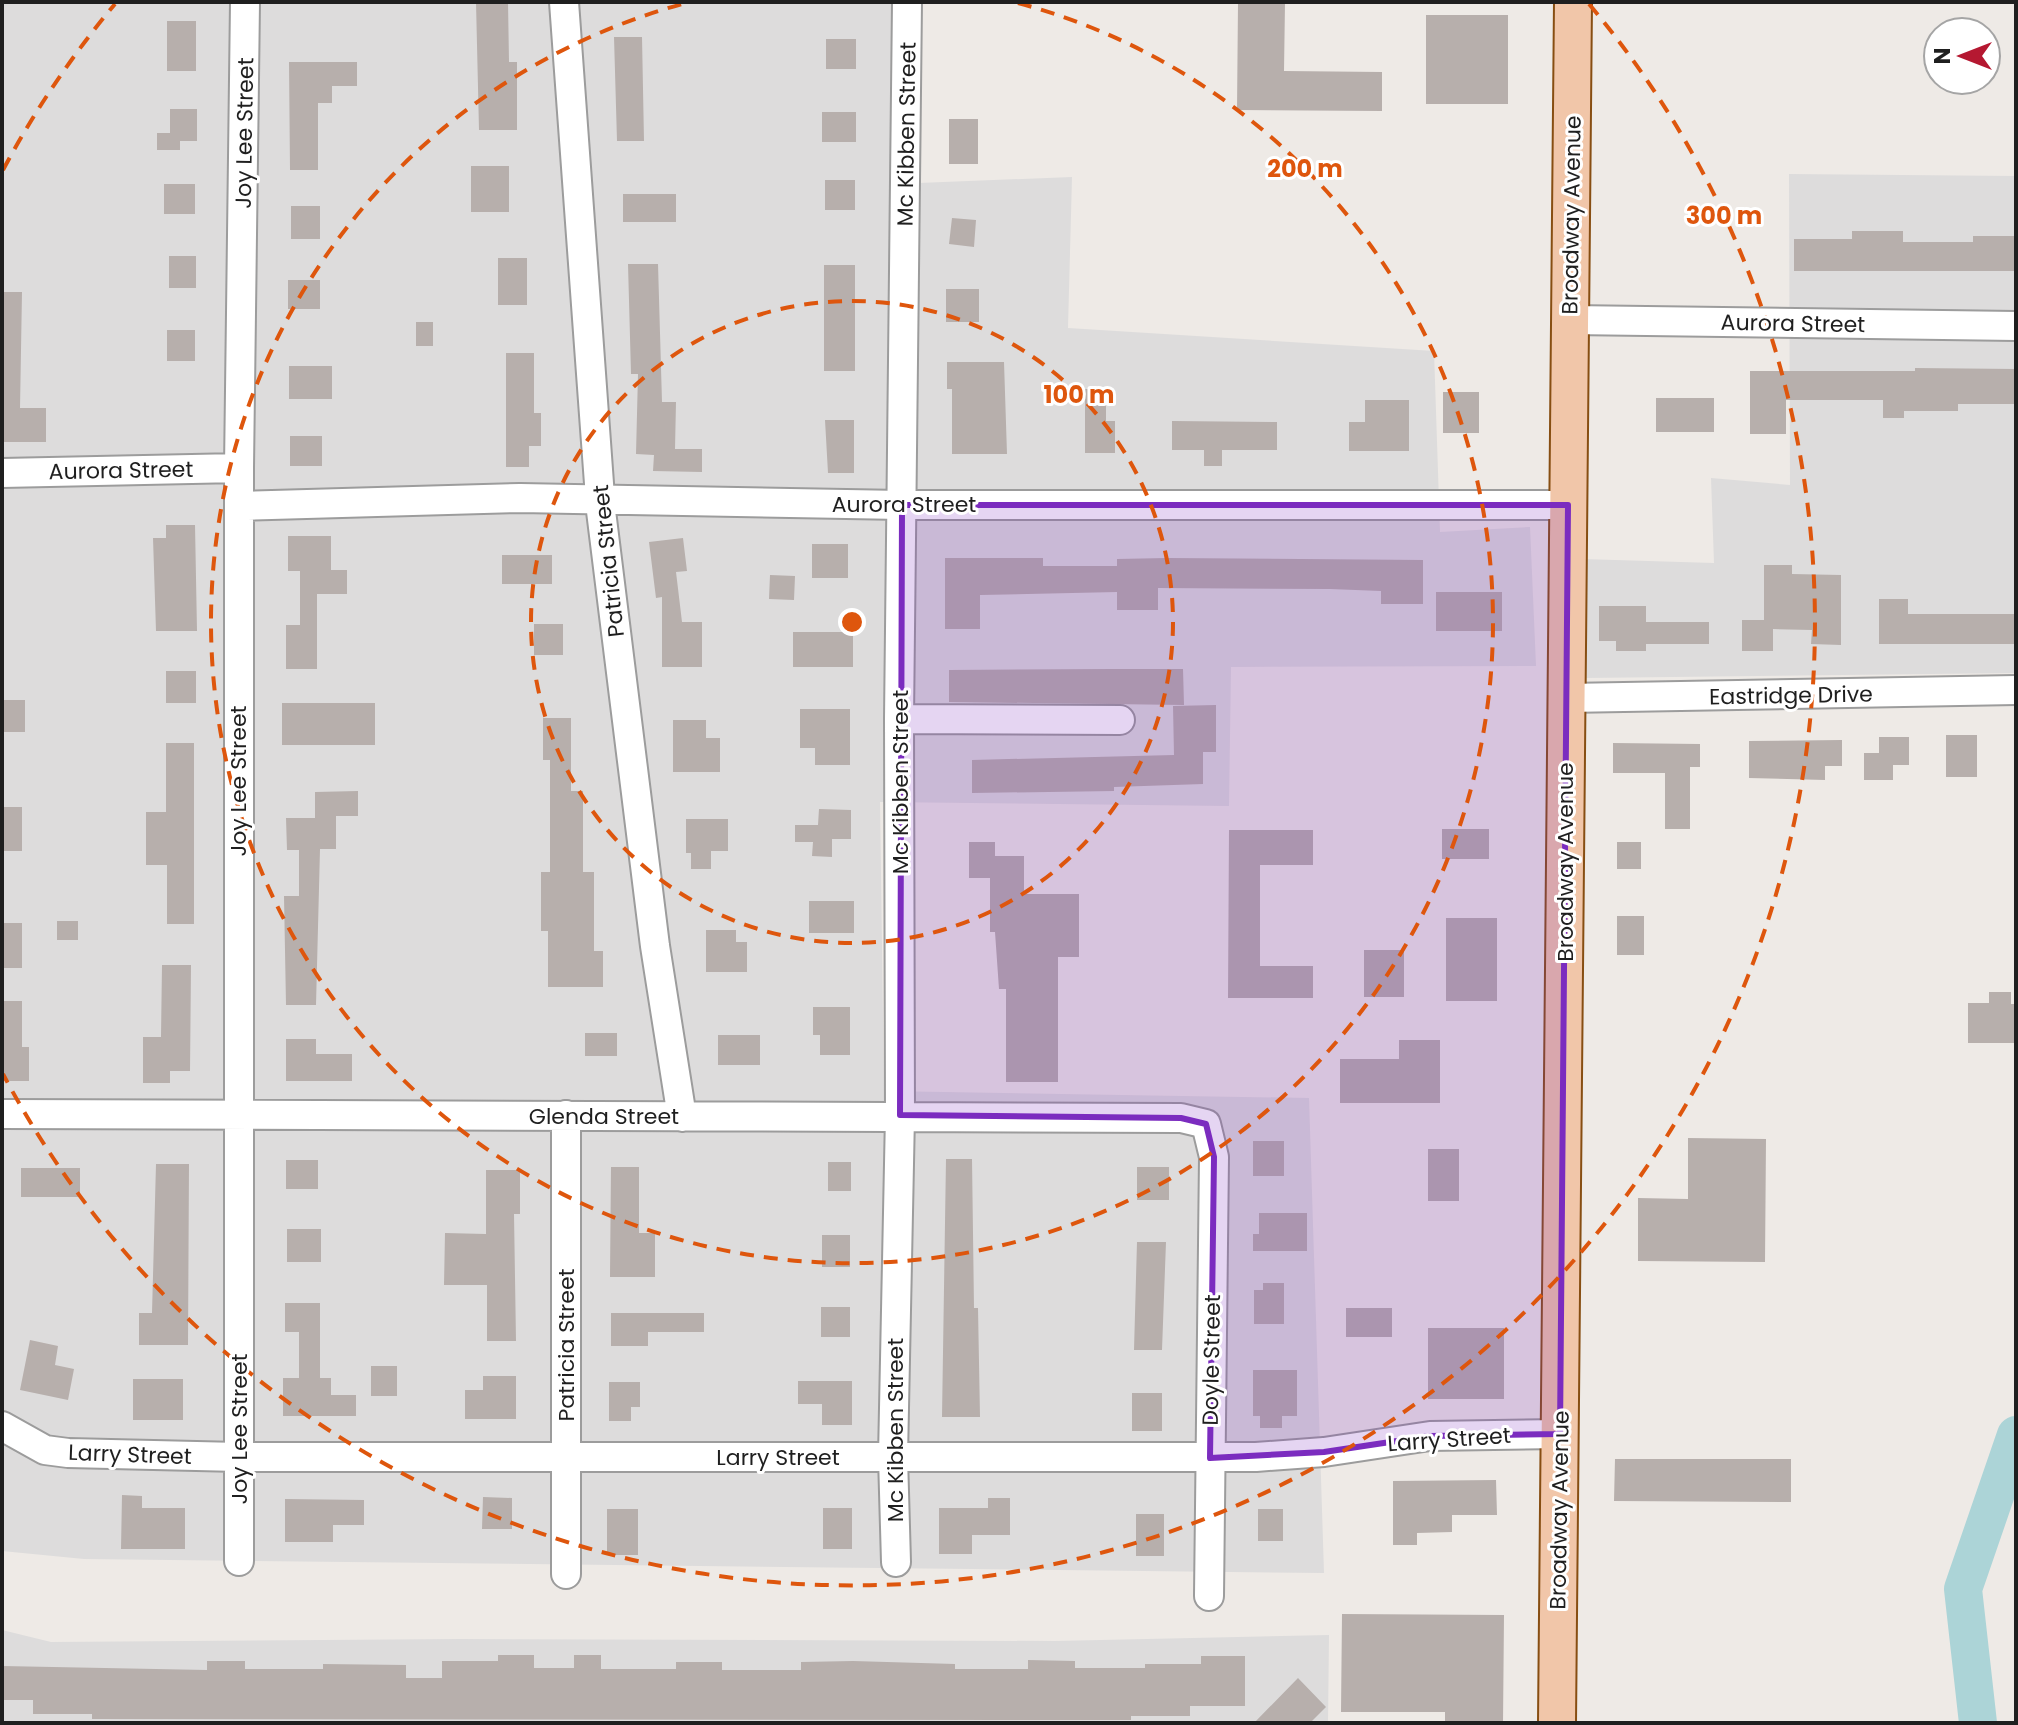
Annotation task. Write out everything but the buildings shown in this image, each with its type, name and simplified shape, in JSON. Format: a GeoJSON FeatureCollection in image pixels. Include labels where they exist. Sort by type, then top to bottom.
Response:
{"type":"FeatureCollection","features":[{"type":"Feature","properties":{"kind":"main road","name":"Broadway Avenue"},"geometry":{"type":"LineString","coordinates":[[1557,1723],[1573,2]]}},
{"type":"Feature","properties":{"kind":"street","name":"Joy Lee Street"},"geometry":{"type":"LineString","coordinates":[[239,1561],[239,468],[245,2]]}},
{"type":"Feature","properties":{"kind":"street","name":"Patricia Street"},"geometry":{"type":"LineString","coordinates":[[564,2],[601,501],[655,946],[682,1117]]}},
{"type":"Feature","properties":{"kind":"street","name":"Mc Kibben Street"},"geometry":{"type":"LineString","coordinates":[[896,1562],[893,1457],[900,1115],[899,719],[907,2]]}},
{"type":"Feature","properties":{"kind":"street","name":"Aurora Street"},"geometry":{"type":"LineString","coordinates":[[1570,320],[2016,326]]}},
{"type":"Feature","properties":{"kind":"street","name":"Aurora Street"},"geometry":{"type":"LineString","coordinates":[[2,473],[239,468]]}},
{"type":"Feature","properties":{"kind":"street","name":"Aurora Street"},"geometry":{"type":"LineString","coordinates":[[239,506],[520,498],[902,505],[1568,505]]}},
{"type":"Feature","properties":{"kind":"street","name":"Eastridge Drive"},"geometry":{"type":"LineString","coordinates":[[1567,698],[2016,690]]}},
{"type":"Feature","properties":{"kind":"street"},"geometry":{"type":"LineString","coordinates":[[899,719],[1120,720]]}},
{"type":"Feature","properties":{"kind":"street","name":"Glenda Street"},"geometry":{"type":"LineString","coordinates":[[2,1114],[900,1115],[1181,1118],[1206,1124]]}},
{"type":"Feature","properties":{"kind":"street","name":"Patricia Street"},"geometry":{"type":"LineString","coordinates":[[566,1115],[566,1574]]}},
{"type":"Feature","properties":{"kind":"street","name":"Doyle Street"},"geometry":{"type":"LineString","coordinates":[[1206,1124],[1214,1157],[1209,1596]]}},
{"type":"Feature","properties":{"kind":"street","name":"Larry Street"},"geometry":{"type":"LineString","coordinates":[[2,1426],[45,1450],[239,1457],[1210,1458],[1324,1452],[1430,1436],[1560,1434]]}},
{"type":"Feature","properties":{"kind":"highlighted area"},"geometry":{"type":"Polygon","coordinates":[[[902,505],[1568,505],[1560,1434],[1430,1436],[1324,1452],[1210,1458],[1214,1157],[1206,1124],[1181,1118],[900,1115],[902,505]]]}},
{"type":"Feature","properties":{"kind":"shaded area"},"geometry":{"type":"Polygon","coordinates":[[[2,2],[892,2],[894,184],[1072,177],[1068,328],[1434,351],[1440,532],[1530,527],[1536,666],[1231,667],[1229,806],[880,802],[884,1091],[1309,1098],[1324,1573],[84,1559],[2,1551],[2,2]]]}},
{"type":"Feature","properties":{"kind":"shaded area"},"geometry":{"type":"Polygon","coordinates":[[[1789,174],[2016,176],[2016,673],[1585,678],[1582,559],[1714,563],[1711,478],[1790,485],[1789,174]]]}},
{"type":"Feature","properties":{"kind":"shaded area"},"geometry":{"type":"Polygon","coordinates":[[[2,1630],[51,1642],[461,1639],[1055,1641],[1329,1635],[1328,1723],[2,1723],[2,1630]]]}},
{"type":"Feature","properties":{"kind":"waterway"},"geometry":{"type":"LineString","coordinates":[[1978,1723],[1963,1589],[2016,1435]]}}]}
